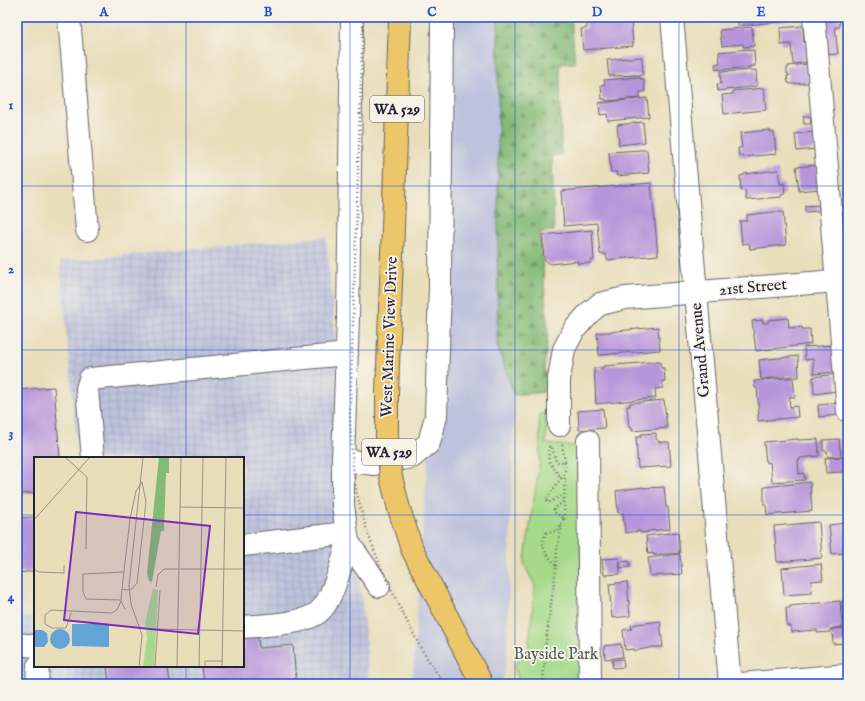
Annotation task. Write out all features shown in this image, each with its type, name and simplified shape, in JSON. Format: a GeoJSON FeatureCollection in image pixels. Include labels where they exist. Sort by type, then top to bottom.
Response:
{"type":"FeatureCollection","features":[{"type":"Feature","properties":{"kind":"main road","name":"West Marine View Drive"},"geometry":{"type":"LineString","coordinates":[[400,17],[387,393],[387,437],[391,477],[399,509],[412,549],[482,684]]}},
{"type":"Feature","properties":{"kind":"street"},"geometry":{"type":"LineString","coordinates":[[70,17],[87,230]]}},
{"type":"Feature","properties":{"kind":"street"},"geometry":{"type":"LineString","coordinates":[[244,627],[296,621],[317,614],[328,600],[336,583],[347,537],[343,505],[343,460],[347,354],[352,17]]}},
{"type":"Feature","properties":{"kind":"street"},"geometry":{"type":"LineString","coordinates":[[343,460],[374,464],[412,457],[429,443],[436,416],[440,285],[442,17]]}},
{"type":"Feature","properties":{"kind":"street","name":"Grand Avenue"},"geometry":{"type":"LineString","coordinates":[[672,17],[730,684]]}},
{"type":"Feature","properties":{"kind":"street"},"geometry":{"type":"LineString","coordinates":[[814,17],[843,281],[848,410]]}},
{"type":"Feature","properties":{"kind":"street","name":"21st Street"},"geometry":{"type":"LineString","coordinates":[[559,425],[559,379],[564,349],[574,330],[589,313],[600,304],[625,298],[843,281]]}},
{"type":"Feature","properties":{"kind":"street"},"geometry":{"type":"LineString","coordinates":[[93,457],[87,390],[90,379],[347,354]]}},
{"type":"Feature","properties":{"kind":"street"},"geometry":{"type":"LineString","coordinates":[[588,441],[590,684]]}},
{"type":"Feature","properties":{"kind":"street"},"geometry":{"type":"LineString","coordinates":[[244,545],[347,537]]}},
{"type":"Feature","properties":{"kind":"street"},"geometry":{"type":"LineString","coordinates":[[347,537],[379,586]]}},
{"type":"Feature","properties":{"kind":"street"},"geometry":{"type":"LineString","coordinates":[[17,644],[34,646]]}},
{"type":"Feature","properties":{"kind":"street"},"geometry":{"type":"LineString","coordinates":[[37,684],[38,667]]}},
{"type":"Feature","properties":{"kind":"street"},"geometry":{"type":"LineString","coordinates":[[740,684],[848,674]]}},
{"type":"Feature","properties":{"kind":"path"},"geometry":{"type":"LineString","coordinates":[[543,684],[546,642],[557,550],[564,518],[565,462],[559,425]]}},
{"type":"Feature","properties":{"kind":"path"},"geometry":{"type":"LineString","coordinates":[[564,502],[563,497],[558,497],[548,503],[546,500],[561,478],[548,460],[548,447],[552,447],[556,462],[565,462]]}},
{"type":"Feature","properties":{"kind":"path"},"geometry":{"type":"LineString","coordinates":[[564,502],[554,509],[554,512],[564,518]]}},
{"type":"Feature","properties":{"kind":"path"},"geometry":{"type":"LineString","coordinates":[[556,566],[543,548],[542,540],[546,533],[559,530],[564,518]]}},
{"type":"Feature","properties":{"kind":"shaded area"},"geometry":{"type":"Polygon","coordinates":[[[447,17],[498,17],[497,345],[514,395],[507,658],[502,684],[412,684],[440,288],[447,17]]]}},
{"type":"Feature","properties":{"kind":"shaded area"},"geometry":{"type":"Polygon","coordinates":[[[326,237],[370,684],[17,684],[17,618],[34,616],[34,667],[244,667],[244,457],[78,457],[60,261],[326,237]]]}},
{"type":"Feature","properties":{"kind":"green space"},"geometry":{"type":"Polygon","coordinates":[[[498,17],[571,17],[575,63],[560,64],[561,155],[552,156],[554,231],[540,232],[548,332],[544,369],[548,383],[543,392],[514,395],[497,345],[498,17]]]}},
{"type":"Feature","properties":{"kind":"green space","name":"Bayside Park"},"geometry":{"type":"Polygon","coordinates":[[[546,412],[546,444],[576,446],[587,684],[520,684],[514,666],[528,650],[535,586],[524,564],[540,460],[539,415],[546,412]]]}},
{"type":"Feature","properties":{"kind":"building"},"geometry":{"type":"Polygon","coordinates":[[[586,17],[631,17],[633,46],[583,50],[581,29],[587,28],[586,17]]]}},
{"type":"Feature","properties":{"kind":"building"},"geometry":{"type":"Polygon","coordinates":[[[738,17],[789,17],[789,20],[738,26],[738,17]]]}},
{"type":"Feature","properties":{"kind":"building"},"geometry":{"type":"Polygon","coordinates":[[[823,17],[839,17],[840,27],[835,27],[838,54],[826,55],[823,17]]]}},
{"type":"Feature","properties":{"kind":"building"},"geometry":{"type":"Polygon","coordinates":[[[803,26],[804,43],[807,43],[809,62],[793,64],[791,44],[781,45],[780,28],[803,26]]]}},
{"type":"Feature","properties":{"kind":"building"},"geometry":{"type":"Polygon","coordinates":[[[752,27],[754,46],[743,47],[743,44],[722,46],[720,30],[752,27]]]}},
{"type":"Feature","properties":{"kind":"building"},"geometry":{"type":"Polygon","coordinates":[[[748,49],[749,51],[754,50],[755,66],[716,70],[715,64],[720,63],[719,52],[748,49]]]}},
{"type":"Feature","properties":{"kind":"building"},"geometry":{"type":"Polygon","coordinates":[[[642,57],[643,75],[609,76],[607,60],[642,57]]]}},
{"type":"Feature","properties":{"kind":"building"},"geometry":{"type":"Polygon","coordinates":[[[808,64],[809,83],[788,83],[788,66],[808,64]]]}},
{"type":"Feature","properties":{"kind":"building"},"geometry":{"type":"Polygon","coordinates":[[[756,70],[757,86],[718,91],[717,84],[721,84],[720,72],[756,70]]]}},
{"type":"Feature","properties":{"kind":"building"},"geometry":{"type":"Polygon","coordinates":[[[640,77],[640,79],[644,79],[645,92],[640,92],[640,98],[606,101],[606,99],[602,99],[601,85],[605,84],[604,80],[640,77]]]}},
{"type":"Feature","properties":{"kind":"building"},"geometry":{"type":"Polygon","coordinates":[[[764,88],[766,110],[724,114],[722,95],[733,94],[733,91],[764,88]]]}},
{"type":"Feature","properties":{"kind":"building"},"geometry":{"type":"Polygon","coordinates":[[[647,98],[649,117],[608,121],[607,114],[600,115],[599,103],[647,98]]]}},
{"type":"Feature","properties":{"kind":"building"},"geometry":{"type":"Polygon","coordinates":[[[803,116],[810,116],[811,124],[804,124],[803,116]]]}},
{"type":"Feature","properties":{"kind":"building"},"geometry":{"type":"Polygon","coordinates":[[[643,122],[645,142],[619,145],[617,125],[643,122]]]}},
{"type":"Feature","properties":{"kind":"building"},"geometry":{"type":"Polygon","coordinates":[[[770,130],[770,132],[774,132],[776,154],[743,157],[739,156],[738,148],[742,148],[740,133],[770,130]]]}},
{"type":"Feature","properties":{"kind":"building"},"geometry":{"type":"Polygon","coordinates":[[[814,132],[816,149],[797,151],[795,134],[814,132]]]}},
{"type":"Feature","properties":{"kind":"building"},"geometry":{"type":"Polygon","coordinates":[[[647,150],[649,173],[617,176],[616,172],[611,172],[609,152],[647,150]]]}},
{"type":"Feature","properties":{"kind":"building"},"geometry":{"type":"Polygon","coordinates":[[[817,165],[820,189],[799,191],[796,167],[817,165]]]}},
{"type":"Feature","properties":{"kind":"building"},"geometry":{"type":"Polygon","coordinates":[[[778,170],[780,184],[784,183],[785,194],[781,195],[781,197],[746,200],[745,190],[741,191],[740,176],[744,174],[778,170]]]}},
{"type":"Feature","properties":{"kind":"building"},"geometry":{"type":"Polygon","coordinates":[[[651,183],[658,255],[607,260],[606,254],[600,254],[597,223],[564,226],[561,191],[651,183]]]}},
{"type":"Feature","properties":{"kind":"building"},"geometry":{"type":"Polygon","coordinates":[[[818,205],[819,211],[805,212],[805,206],[818,205]]]}},
{"type":"Feature","properties":{"kind":"building"},"geometry":{"type":"Polygon","coordinates":[[[848,209],[848,238],[846,239],[842,210],[848,209]]]}},
{"type":"Feature","properties":{"kind":"building"},"geometry":{"type":"Polygon","coordinates":[[[783,212],[786,245],[750,249],[749,243],[742,244],[740,221],[747,221],[747,215],[783,212]]]}},
{"type":"Feature","properties":{"kind":"building"},"geometry":{"type":"Polygon","coordinates":[[[592,230],[594,260],[591,260],[591,263],[578,264],[578,261],[550,264],[544,259],[542,235],[592,230]]]}},
{"type":"Feature","properties":{"kind":"building"},"geometry":{"type":"Polygon","coordinates":[[[788,318],[789,328],[802,327],[802,329],[810,329],[811,344],[756,351],[752,321],[763,320],[763,323],[768,323],[768,320],[788,318]]]}},
{"type":"Feature","properties":{"kind":"building"},"geometry":{"type":"Polygon","coordinates":[[[658,327],[660,350],[599,355],[597,333],[658,327]]]}},
{"type":"Feature","properties":{"kind":"building"},"geometry":{"type":"Polygon","coordinates":[[[834,345],[837,372],[814,374],[813,359],[805,360],[804,347],[834,345]]]}},
{"type":"Feature","properties":{"kind":"building"},"geometry":{"type":"Polygon","coordinates":[[[798,356],[799,377],[793,376],[761,379],[759,360],[798,356]]]}},
{"type":"Feature","properties":{"kind":"building"},"geometry":{"type":"Polygon","coordinates":[[[660,362],[661,368],[664,368],[665,381],[662,381],[663,388],[655,389],[656,398],[596,404],[594,368],[660,362]]]}},
{"type":"Feature","properties":{"kind":"building"},"geometry":{"type":"Polygon","coordinates":[[[836,374],[837,391],[814,394],[813,377],[836,374]]]}},
{"type":"Feature","properties":{"kind":"building"},"geometry":{"type":"Polygon","coordinates":[[[793,378],[795,397],[789,397],[790,407],[797,406],[798,417],[758,421],[759,414],[757,388],[755,388],[754,381],[793,378]]]}},
{"type":"Feature","properties":{"kind":"building"},"geometry":{"type":"Polygon","coordinates":[[[54,387],[60,457],[34,457],[34,493],[17,494],[17,390],[54,387]]]}},
{"type":"Feature","properties":{"kind":"building"},"geometry":{"type":"Polygon","coordinates":[[[664,400],[667,428],[632,431],[632,427],[629,428],[627,406],[630,406],[630,403],[664,400]]]}},
{"type":"Feature","properties":{"kind":"building"},"geometry":{"type":"Polygon","coordinates":[[[838,403],[839,415],[819,417],[818,405],[838,403]]]}},
{"type":"Feature","properties":{"kind":"building"},"geometry":{"type":"Polygon","coordinates":[[[603,409],[605,428],[579,430],[578,411],[603,409]]]}},
{"type":"Feature","properties":{"kind":"building"},"geometry":{"type":"Polygon","coordinates":[[[656,433],[656,439],[660,442],[669,442],[671,466],[638,468],[636,437],[641,437],[641,434],[656,433]]]}},
{"type":"Feature","properties":{"kind":"building"},"geometry":{"type":"Polygon","coordinates":[[[818,439],[819,456],[800,458],[800,460],[798,460],[799,474],[804,473],[805,480],[772,482],[770,462],[766,463],[764,442],[818,439]]]}},
{"type":"Feature","properties":{"kind":"building"},"geometry":{"type":"Polygon","coordinates":[[[839,439],[841,456],[828,457],[827,451],[823,451],[823,440],[839,439]]]}},
{"type":"Feature","properties":{"kind":"building"},"geometry":{"type":"Polygon","coordinates":[[[843,457],[844,472],[826,473],[825,458],[843,457]]]}},
{"type":"Feature","properties":{"kind":"building"},"geometry":{"type":"Polygon","coordinates":[[[810,482],[812,511],[767,515],[766,505],[764,505],[764,487],[810,482]]]}},
{"type":"Feature","properties":{"kind":"building"},"geometry":{"type":"Polygon","coordinates":[[[643,487],[664,487],[670,529],[640,533],[640,531],[625,533],[623,513],[618,513],[616,491],[643,487]]]}},
{"type":"Feature","properties":{"kind":"building"},"geometry":{"type":"Polygon","coordinates":[[[34,517],[34,571],[18,573],[17,518],[34,517]]]}},
{"type":"Feature","properties":{"kind":"building"},"geometry":{"type":"Polygon","coordinates":[[[819,522],[822,558],[777,562],[774,526],[819,522]]]}},
{"type":"Feature","properties":{"kind":"building"},"geometry":{"type":"Polygon","coordinates":[[[846,523],[848,553],[832,554],[829,525],[846,523]]]}},
{"type":"Feature","properties":{"kind":"building"},"geometry":{"type":"Polygon","coordinates":[[[678,532],[680,553],[648,554],[646,536],[678,532]]]}},
{"type":"Feature","properties":{"kind":"building"},"geometry":{"type":"Polygon","coordinates":[[[680,554],[682,574],[650,576],[648,558],[680,554]]]}},
{"type":"Feature","properties":{"kind":"building"},"geometry":{"type":"Polygon","coordinates":[[[619,558],[620,574],[604,575],[602,559],[619,558]]]}},
{"type":"Feature","properties":{"kind":"building"},"geometry":{"type":"Polygon","coordinates":[[[629,561],[630,567],[620,568],[620,562],[629,561]]]}},
{"type":"Feature","properties":{"kind":"building"},"geometry":{"type":"Polygon","coordinates":[[[821,564],[823,580],[811,581],[812,593],[784,595],[782,568],[821,564]]]}},
{"type":"Feature","properties":{"kind":"building"},"geometry":{"type":"Polygon","coordinates":[[[627,582],[630,616],[612,618],[609,584],[627,582]]]}},
{"type":"Feature","properties":{"kind":"building"},"geometry":{"type":"Polygon","coordinates":[[[848,600],[848,642],[845,643],[841,601],[848,600]]]}},
{"type":"Feature","properties":{"kind":"building"},"geometry":{"type":"Polygon","coordinates":[[[840,601],[842,627],[830,629],[830,632],[817,633],[817,630],[792,632],[791,626],[787,626],[786,608],[790,608],[790,606],[840,601]]]}},
{"type":"Feature","properties":{"kind":"building"},"geometry":{"type":"Polygon","coordinates":[[[660,621],[663,647],[653,647],[635,651],[634,649],[625,650],[623,630],[632,629],[631,625],[660,621]]]}},
{"type":"Feature","properties":{"kind":"building"},"geometry":{"type":"Polygon","coordinates":[[[843,628],[844,643],[833,644],[832,629],[843,628]]]}},
{"type":"Feature","properties":{"kind":"building"},"geometry":{"type":"Polygon","coordinates":[[[257,631],[259,648],[293,645],[296,681],[259,684],[204,684],[202,667],[244,667],[244,632],[257,631]]]}},
{"type":"Feature","properties":{"kind":"building"},"geometry":{"type":"Polygon","coordinates":[[[621,644],[623,657],[605,659],[604,646],[621,644]]]}},
{"type":"Feature","properties":{"kind":"building"},"geometry":{"type":"Polygon","coordinates":[[[623,659],[624,667],[613,668],[612,660],[623,659]]]}},
{"type":"Feature","properties":{"kind":"building"},"geometry":{"type":"Polygon","coordinates":[[[107,667],[168,667],[170,684],[109,684],[107,667]]]}}]}
